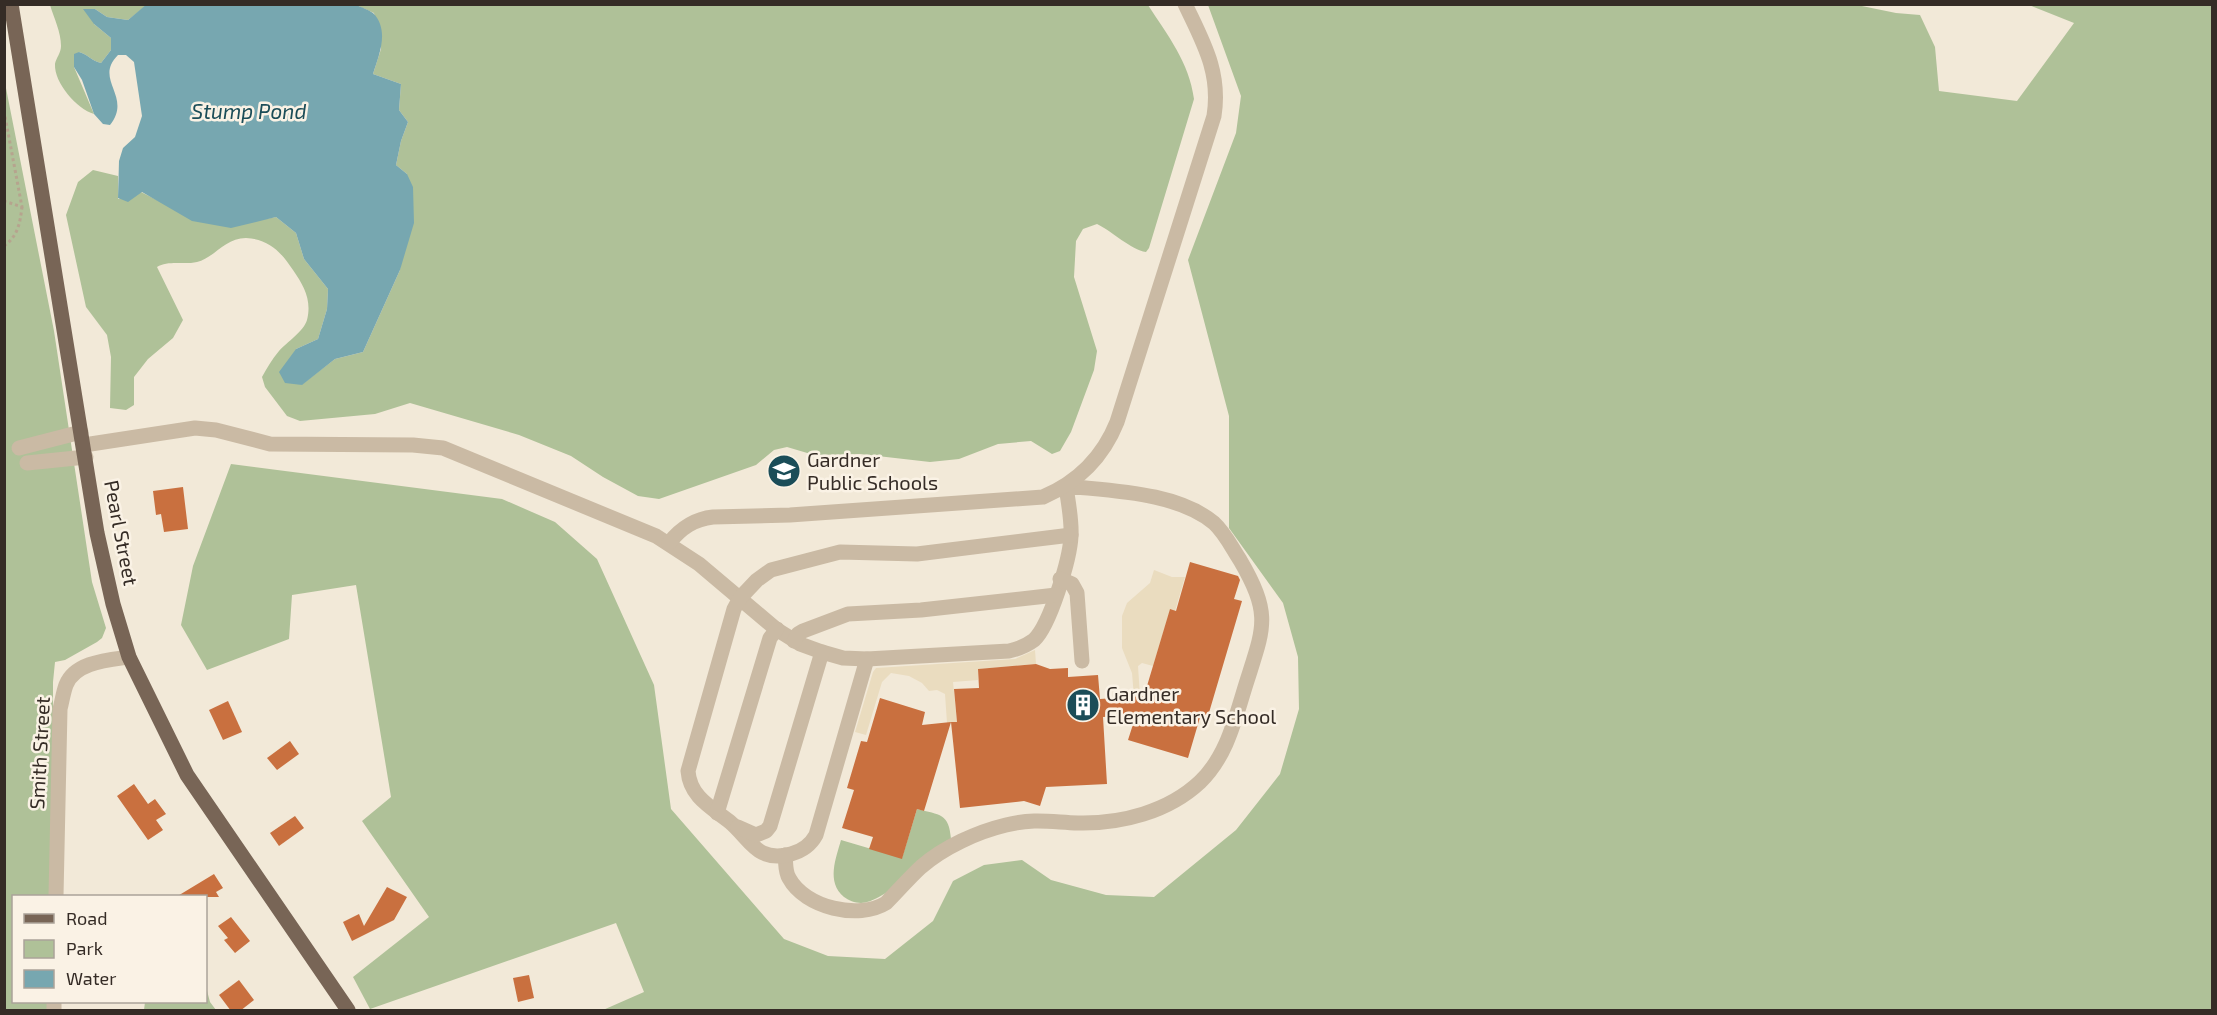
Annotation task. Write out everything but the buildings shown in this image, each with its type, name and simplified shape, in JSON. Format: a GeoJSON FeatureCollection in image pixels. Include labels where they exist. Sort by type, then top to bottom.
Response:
{"type":"FeatureCollection","features":[{"type":"Feature","properties":{"kind":"main road","name":"Pearl Street"},"geometry":{"type":"LineString","coordinates":[[11,4],[104,566],[129,657],[187,775],[348,1011]]}},
{"type":"Feature","properties":{"kind":"street"},"geometry":{"type":"LineString","coordinates":[[669,543],[684,527],[703,518],[1043,497],[1066,486],[1092,464],[1111,437],[1215,116],[1216,81],[1213,68],[1185,4]]}},
{"type":"Feature","properties":{"kind":"street"},"geometry":{"type":"LineString","coordinates":[[19,448],[84,445],[195,428],[216,430],[270,444],[433,446],[454,452],[647,531],[699,564],[794,641],[843,658],[867,659],[1018,649],[1028,644],[1039,634],[1049,616],[1069,551],[1071,535],[1066,486]]}},
{"type":"Feature","properties":{"kind":"street"},"geometry":{"type":"LineString","coordinates":[[27,463],[84,445]]}},
{"type":"Feature","properties":{"kind":"street"},"geometry":{"type":"LineString","coordinates":[[784,855],[788,878],[807,896],[830,908],[870,909],[886,903],[931,859],[984,832],[1033,819],[1088,823],[1143,814],[1174,801],[1210,771],[1219,759],[1230,734],[1263,625],[1258,594],[1250,578],[1219,529],[1194,512],[1146,496],[1066,486]]}},
{"type":"Feature","properties":{"kind":"street"},"geometry":{"type":"LineString","coordinates":[[867,659],[819,829],[814,839],[806,847],[784,855],[776,856],[759,851],[732,824],[697,796],[691,785],[688,771],[731,620],[740,598],[757,580],[771,570],[840,552],[917,554],[1071,535]]}},
{"type":"Feature","properties":{"kind":"street"},"geometry":{"type":"LineString","coordinates":[[1060,579],[1072,584],[1077,593],[1083,662]]}},
{"type":"Feature","properties":{"kind":"street"},"geometry":{"type":"LineString","coordinates":[[794,641],[800,633],[848,614],[921,610],[1056,595]]}},
{"type":"Feature","properties":{"kind":"street"},"geometry":{"type":"LineString","coordinates":[[717,813],[770,638],[777,629]]}},
{"type":"Feature","properties":{"kind":"street"},"geometry":{"type":"LineString","coordinates":[[732,824],[756,835],[766,831],[770,826],[822,652]]}},
{"type":"Feature","properties":{"kind":"street","name":"Smith Street"},"geometry":{"type":"LineString","coordinates":[[56,895],[60,709],[66,683],[84,667],[129,657]]}},
{"type":"Feature","properties":{"kind":"path"},"geometry":{"type":"LineString","coordinates":[[4,111],[22,207],[19,227],[10,242],[4,246]]}},
{"type":"Feature","properties":{"kind":"path"},"geometry":{"type":"LineString","coordinates":[[4,201],[22,207]]}},
{"type":"Feature","properties":{"kind":"green space"},"geometry":{"type":"Polygon","coordinates":[[[50,5],[147,5],[128,20],[107,17],[95,9],[94,24],[111,38],[111,50],[101,63],[79,52],[74,67],[94,114],[74,101],[58,79],[55,64],[61,41],[50,5]]]}},
{"type":"Feature","properties":{"kind":"green space"},"geometry":{"type":"Polygon","coordinates":[[[356,5],[1148,5],[1183,61],[1194,99],[1146,252],[1134,248],[1097,224],[1083,229],[1076,241],[1074,277],[1097,351],[1094,370],[1071,432],[1060,451],[1052,454],[1031,441],[998,444],[959,459],[930,462],[860,454],[814,455],[787,447],[774,450],[756,465],[659,499],[638,496],[571,456],[519,435],[410,403],[375,414],[300,421],[287,416],[265,387],[262,377],[276,354],[305,324],[308,300],[297,276],[279,252],[261,241],[246,238],[232,241],[209,257],[197,262],[166,264],[157,267],[183,320],[173,338],[148,359],[134,377],[134,405],[126,410],[110,408],[111,357],[107,335],[86,307],[66,215],[78,182],[93,170],[118,176],[118,199],[141,192],[163,203],[260,220],[276,217],[296,233],[304,259],[328,289],[327,309],[318,339],[296,349],[301,385],[335,359],[363,352],[400,270],[407,174],[396,165],[408,122],[399,110],[401,84],[373,74],[381,49],[374,13],[356,5]]]}},
{"type":"Feature","properties":{"kind":"green space"},"geometry":{"type":"Polygon","coordinates":[[[1208,5],[1857,5],[1920,15],[1935,47],[1939,91],[2017,101],[2074,23],[2029,5],[2212,5],[2212,1010],[603,1010],[644,992],[616,923],[370,1009],[353,977],[429,917],[362,821],[391,797],[356,585],[292,595],[289,639],[207,670],[181,625],[193,566],[231,464],[502,499],[555,522],[597,559],[654,685],[671,809],[784,939],[828,956],[885,959],[933,921],[953,881],[984,865],[1022,860],[1051,880],[1106,895],[1154,897],[1236,830],[1280,774],[1299,709],[1298,657],[1283,603],[1229,528],[1229,416],[1188,260],[1236,133],[1241,96],[1208,5]]]}},
{"type":"Feature","properties":{"kind":"green space"},"geometry":{"type":"Polygon","coordinates":[[[4,78],[54,331],[92,582],[106,628],[102,638],[97,642],[65,660],[55,662],[53,682],[53,895],[12,895],[12,1003],[51,1003],[51,1010],[5,1010],[4,78]]]}},
{"type":"Feature","properties":{"kind":"green space"},"geometry":{"type":"Polygon","coordinates":[[[917,809],[942,816],[948,824],[951,839],[908,877],[871,901],[861,903],[844,897],[838,891],[834,877],[835,862],[841,840],[902,858],[917,809]]]}},
{"type":"Feature","properties":{"kind":"green space"},"geometry":{"type":"Polygon","coordinates":[[[207,991],[210,1002],[216,1010],[144,1010],[145,1003],[207,1003],[207,991]]]}},
{"type":"Feature","properties":{"kind":"shaded area"},"geometry":{"type":"Polygon","coordinates":[[[1154,570],[1172,577],[1185,577],[1175,611],[1170,610],[1153,666],[1142,663],[1138,666],[1140,696],[1134,697],[1132,673],[1122,648],[1122,616],[1127,603],[1150,583],[1154,570]]]}},
{"type":"Feature","properties":{"kind":"shaded area"},"geometry":{"type":"Polygon","coordinates":[[[1035,650],[1036,664],[978,669],[978,680],[953,682],[957,722],[947,723],[945,694],[937,690],[929,691],[922,683],[909,676],[891,673],[882,682],[866,735],[855,732],[876,668],[1015,659],[1035,650]]]}},
{"type":"Feature","properties":{"kind":"water","name":"Stump Pond"},"geometry":{"type":"Polygon","coordinates":[[[147,4],[356,5],[373,13],[381,27],[382,43],[373,74],[401,84],[399,110],[408,122],[396,165],[407,174],[413,187],[414,223],[400,270],[363,352],[335,359],[302,385],[285,383],[279,372],[296,349],[318,339],[327,309],[328,289],[304,259],[296,233],[276,217],[231,228],[192,221],[142,192],[128,202],[118,198],[119,161],[123,148],[135,137],[142,116],[134,62],[126,55],[118,55],[111,64],[109,72],[117,105],[116,115],[110,125],[103,124],[94,114],[82,80],[74,67],[74,54],[79,52],[85,54],[101,63],[111,50],[111,38],[94,24],[83,9],[95,9],[107,17],[128,20],[147,4]]]}},
{"type":"Feature","properties":{"kind":"place","name":"Gardner Public Schools"},"geometry":{"type":"Point","coordinates":[784,471]}},
{"type":"Feature","properties":{"kind":"place","name":"Gardner Elementary School"},"geometry":{"type":"Point","coordinates":[1083,705]}}]}
